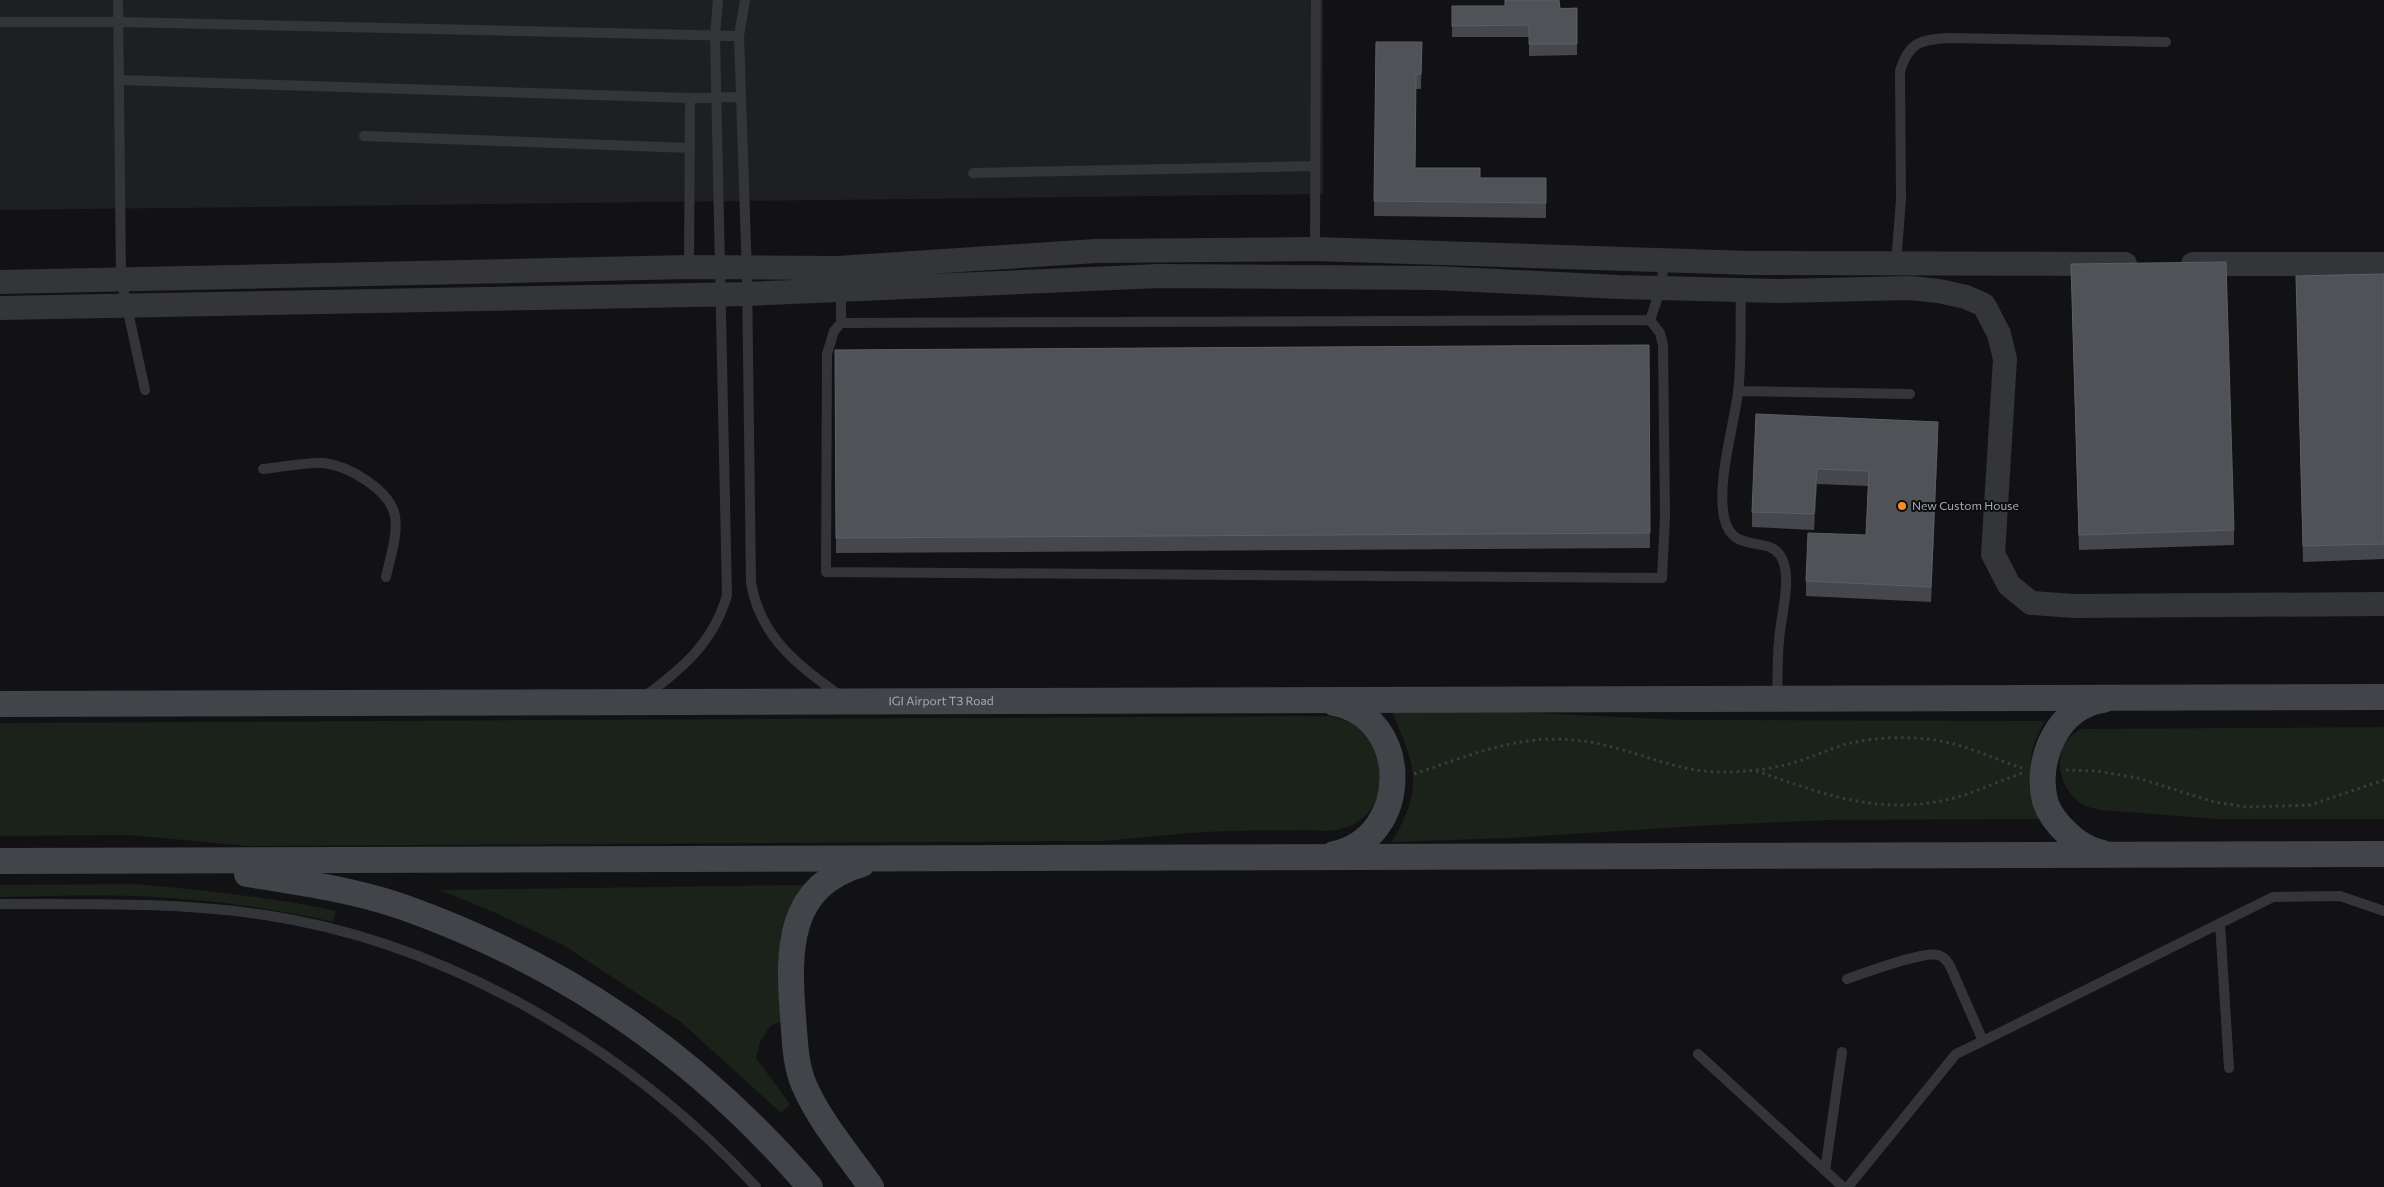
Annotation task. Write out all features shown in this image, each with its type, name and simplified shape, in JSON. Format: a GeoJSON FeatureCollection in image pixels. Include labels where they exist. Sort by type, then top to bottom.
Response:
{"type":"FeatureCollection","features":[{"type":"Feature","properties":{"kind":"main road"},"geometry":{"type":"LineString","coordinates":[[1316,700],[2384,697]]}},
{"type":"Feature","properties":{"kind":"main road"},"geometry":{"type":"LineString","coordinates":[[2122,698],[2097,701],[2075,712],[2056,730],[2045,752],[2043,770],[2046,802],[2057,824],[2075,841],[2083,845],[2098,852],[2123,855]]}},
{"type":"Feature","properties":{"kind":"main road","name":"IGI Airport T3 Road"},"geometry":{"type":"LineString","coordinates":[[0,704],[1316,700]]}},
{"type":"Feature","properties":{"kind":"main road"},"geometry":{"type":"LineString","coordinates":[[1316,700],[1343,705],[1366,718],[1383,739],[1393,764],[1393,792],[1384,817],[1367,838],[1344,852],[1317,858]]}},
{"type":"Feature","properties":{"kind":"main road"},"geometry":{"type":"LineString","coordinates":[[0,861],[2384,854]]}},
{"type":"Feature","properties":{"kind":"main road"},"geometry":{"type":"LineString","coordinates":[[871,1187],[814,1106],[803,1083],[797,1058],[790,972],[791,948],[798,922],[807,902],[819,886],[849,867],[877,859]]}},
{"type":"Feature","properties":{"kind":"main road"},"geometry":{"type":"LineString","coordinates":[[169,862],[322,886],[402,907],[549,971],[624,1018],[678,1057],[736,1107],[810,1187]]}},
{"type":"Feature","properties":{"kind":"street"},"geometry":{"type":"LineString","coordinates":[[0,282],[689,267],[838,268],[1096,251],[1316,250],[1497,254],[1664,261],[1896,264],[2145,264]]}},
{"type":"Feature","properties":{"kind":"street"},"geometry":{"type":"LineString","coordinates":[[2175,264],[2384,264]]}},
{"type":"Feature","properties":{"kind":"street"},"geometry":{"type":"LineString","coordinates":[[0,308],[747,294],[1159,276],[1436,278],[1662,288],[1741,290],[1910,288],[1940,291],[1966,297],[1984,305],[1999,334],[2005,359],[1993,554],[2009,585],[2032,603],[2075,606],[2384,604]]}},
{"type":"Feature","properties":{"kind":"lane"},"geometry":{"type":"LineString","coordinates":[[118,0],[121,280],[145,390]]}},
{"type":"Feature","properties":{"kind":"lane"},"geometry":{"type":"LineString","coordinates":[[636,703],[680,670],[693,657],[716,623],[726,595],[715,36],[718,0]]}},
{"type":"Feature","properties":{"kind":"lane"},"geometry":{"type":"LineString","coordinates":[[745,0],[739,36],[747,294],[750,574],[753,594],[767,628],[787,654],[849,702]]}},
{"type":"Feature","properties":{"kind":"lane"},"geometry":{"type":"LineString","coordinates":[[1316,0],[1316,250]]}},
{"type":"Feature","properties":{"kind":"lane"},"geometry":{"type":"LineString","coordinates":[[0,22],[118,22],[739,36]]}},
{"type":"Feature","properties":{"kind":"lane"},"geometry":{"type":"LineString","coordinates":[[1896,264],[1901,199],[1900,71],[1904,58],[1914,45],[1924,40],[1947,38],[2166,42]]}},
{"type":"Feature","properties":{"kind":"lane"},"geometry":{"type":"LineString","coordinates":[[120,80],[690,98],[741,97]]}},
{"type":"Feature","properties":{"kind":"lane"},"geometry":{"type":"LineString","coordinates":[[689,267],[690,98]]}},
{"type":"Feature","properties":{"kind":"lane"},"geometry":{"type":"LineString","coordinates":[[364,136],[690,148]]}},
{"type":"Feature","properties":{"kind":"lane"},"geometry":{"type":"LineString","coordinates":[[973,173],[1316,166]]}},
{"type":"Feature","properties":{"kind":"lane"},"geometry":{"type":"LineString","coordinates":[[1650,320],[1662,288],[1664,261]]}},
{"type":"Feature","properties":{"kind":"lane"},"geometry":{"type":"LineString","coordinates":[[841,290],[841,323],[834,332],[827,354],[826,572],[1662,578],[1665,517],[1663,345],[1660,333],[1650,320]]}},
{"type":"Feature","properties":{"kind":"lane"},"geometry":{"type":"LineString","coordinates":[[1741,290],[1738,391],[1722,497],[1724,518],[1734,537],[1749,543],[1769,547],[1778,552],[1782,557],[1786,591],[1779,640],[1777,699]]}},
{"type":"Feature","properties":{"kind":"lane"},"geometry":{"type":"LineString","coordinates":[[841,323],[1650,320]]}},
{"type":"Feature","properties":{"kind":"lane"},"geometry":{"type":"LineString","coordinates":[[1738,391],[1910,394]]}},
{"type":"Feature","properties":{"kind":"lane"},"geometry":{"type":"LineString","coordinates":[[263,469],[313,463],[327,464],[356,474],[375,486],[387,499],[394,515],[395,537],[386,576]]}},
{"type":"Feature","properties":{"kind":"lane"},"geometry":{"type":"LineString","coordinates":[[1848,1187],[1956,1054],[2107,981],[2273,897],[2340,896],[2384,911]]}},
{"type":"Feature","properties":{"kind":"lane"},"geometry":{"type":"LineString","coordinates":[[0,904],[159,904],[265,915],[359,934],[437,963],[517,1000],[632,1074],[705,1134],[756,1187]]}},
{"type":"Feature","properties":{"kind":"lane"},"geometry":{"type":"LineString","coordinates":[[2220,923],[2229,1068]]}},
{"type":"Feature","properties":{"kind":"lane"},"geometry":{"type":"LineString","coordinates":[[1846,979],[1923,955],[1940,955],[1951,968],[1983,1041]]}},
{"type":"Feature","properties":{"kind":"lane"},"geometry":{"type":"LineString","coordinates":[[1825,1171],[1842,1052]]}},
{"type":"Feature","properties":{"kind":"lane"},"geometry":{"type":"LineString","coordinates":[[1698,1054],[1843,1187]]}},
{"type":"Feature","properties":{"kind":"path"},"geometry":{"type":"LineString","coordinates":[[1413,774],[1496,746],[1541,738],[1583,740],[1607,745],[1675,767],[1698,771],[1754,770],[1780,766],[1846,744],[1890,738],[1916,739],[1954,744],[2030,771],[1950,799],[1929,803],[1890,805],[1840,799],[1754,770]]}},
{"type":"Feature","properties":{"kind":"path"},"geometry":{"type":"LineString","coordinates":[[2060,770],[2096,771],[2138,778],[2214,802],[2246,807],[2310,804],[2384,780]]}},
{"type":"Feature","properties":{"kind":"shaded area"},"geometry":{"type":"Polygon","coordinates":[[[0,0],[1323,0],[1323,194],[0,210],[0,0]]]}},
{"type":"Feature","properties":{"kind":"shaded area"},"geometry":{"type":"Polygon","coordinates":[[[1492,711],[1683,720],[2045,721],[2033,749],[2031,770],[2049,819],[1831,820],[1714,825],[1510,838],[1392,842],[1409,806],[1413,777],[1407,748],[1392,712],[1492,711]]]}},
{"type":"Feature","properties":{"kind":"shaded area"},"geometry":{"type":"Polygon","coordinates":[[[1329,716],[1351,723],[1366,735],[1375,749],[1381,766],[1381,783],[1377,799],[1368,813],[1354,824],[1333,831],[1220,831],[1101,841],[248,846],[129,835],[0,836],[0,723],[1329,716]]]}},
{"type":"Feature","properties":{"kind":"shaded area"},"geometry":{"type":"Polygon","coordinates":[[[2384,727],[2384,819],[2217,819],[2101,810],[2079,802],[2065,785],[2061,775],[2061,754],[2065,744],[2071,736],[2081,729],[2384,727]]]}},
{"type":"Feature","properties":{"kind":"shaded area"},"geometry":{"type":"Polygon","coordinates":[[[135,884],[236,894],[336,911],[333,922],[236,904],[186,899],[103,895],[0,897],[0,885],[135,884]]]}},
{"type":"Feature","properties":{"kind":"shaded area"},"geometry":{"type":"Polygon","coordinates":[[[804,885],[781,934],[778,964],[781,1022],[770,1026],[760,1042],[756,1058],[790,1104],[781,1113],[682,1023],[565,946],[498,914],[440,890],[804,885]]]}},
{"type":"Feature","properties":{"kind":"building"},"geometry":{"type":"Polygon","coordinates":[[[1505,0],[1559,0],[1560,9],[1577,8],[1577,44],[1529,44],[1529,25],[1452,26],[1452,6],[1505,6],[1505,0]]]}},
{"type":"Feature","properties":{"kind":"building"},"geometry":{"type":"Polygon","coordinates":[[[1376,42],[1422,42],[1421,74],[1416,74],[1415,168],[1480,168],[1480,178],[1546,178],[1546,203],[1374,201],[1376,42]]]}},
{"type":"Feature","properties":{"kind":"building"},"geometry":{"type":"Polygon","coordinates":[[[2226,262],[2234,530],[2079,535],[2071,264],[2226,262]]]}},
{"type":"Feature","properties":{"kind":"building"},"geometry":{"type":"Polygon","coordinates":[[[2384,274],[2384,544],[2303,546],[2296,276],[2384,274]]]}},
{"type":"Feature","properties":{"kind":"building"},"geometry":{"type":"Polygon","coordinates":[[[1649,345],[1650,533],[836,538],[835,350],[1649,345]]]}},
{"type":"Feature","properties":{"kind":"building","name":"New Custom House"},"geometry":{"type":"Polygon","coordinates":[[[1756,414],[1938,422],[1931,587],[1806,581],[1808,533],[1866,535],[1869,471],[1817,469],[1814,514],[1752,512],[1756,414]]]}},
{"type":"Feature","properties":{"kind":"place","name":"New Custom House"},"geometry":{"type":"Point","coordinates":[1902,506]}}]}
